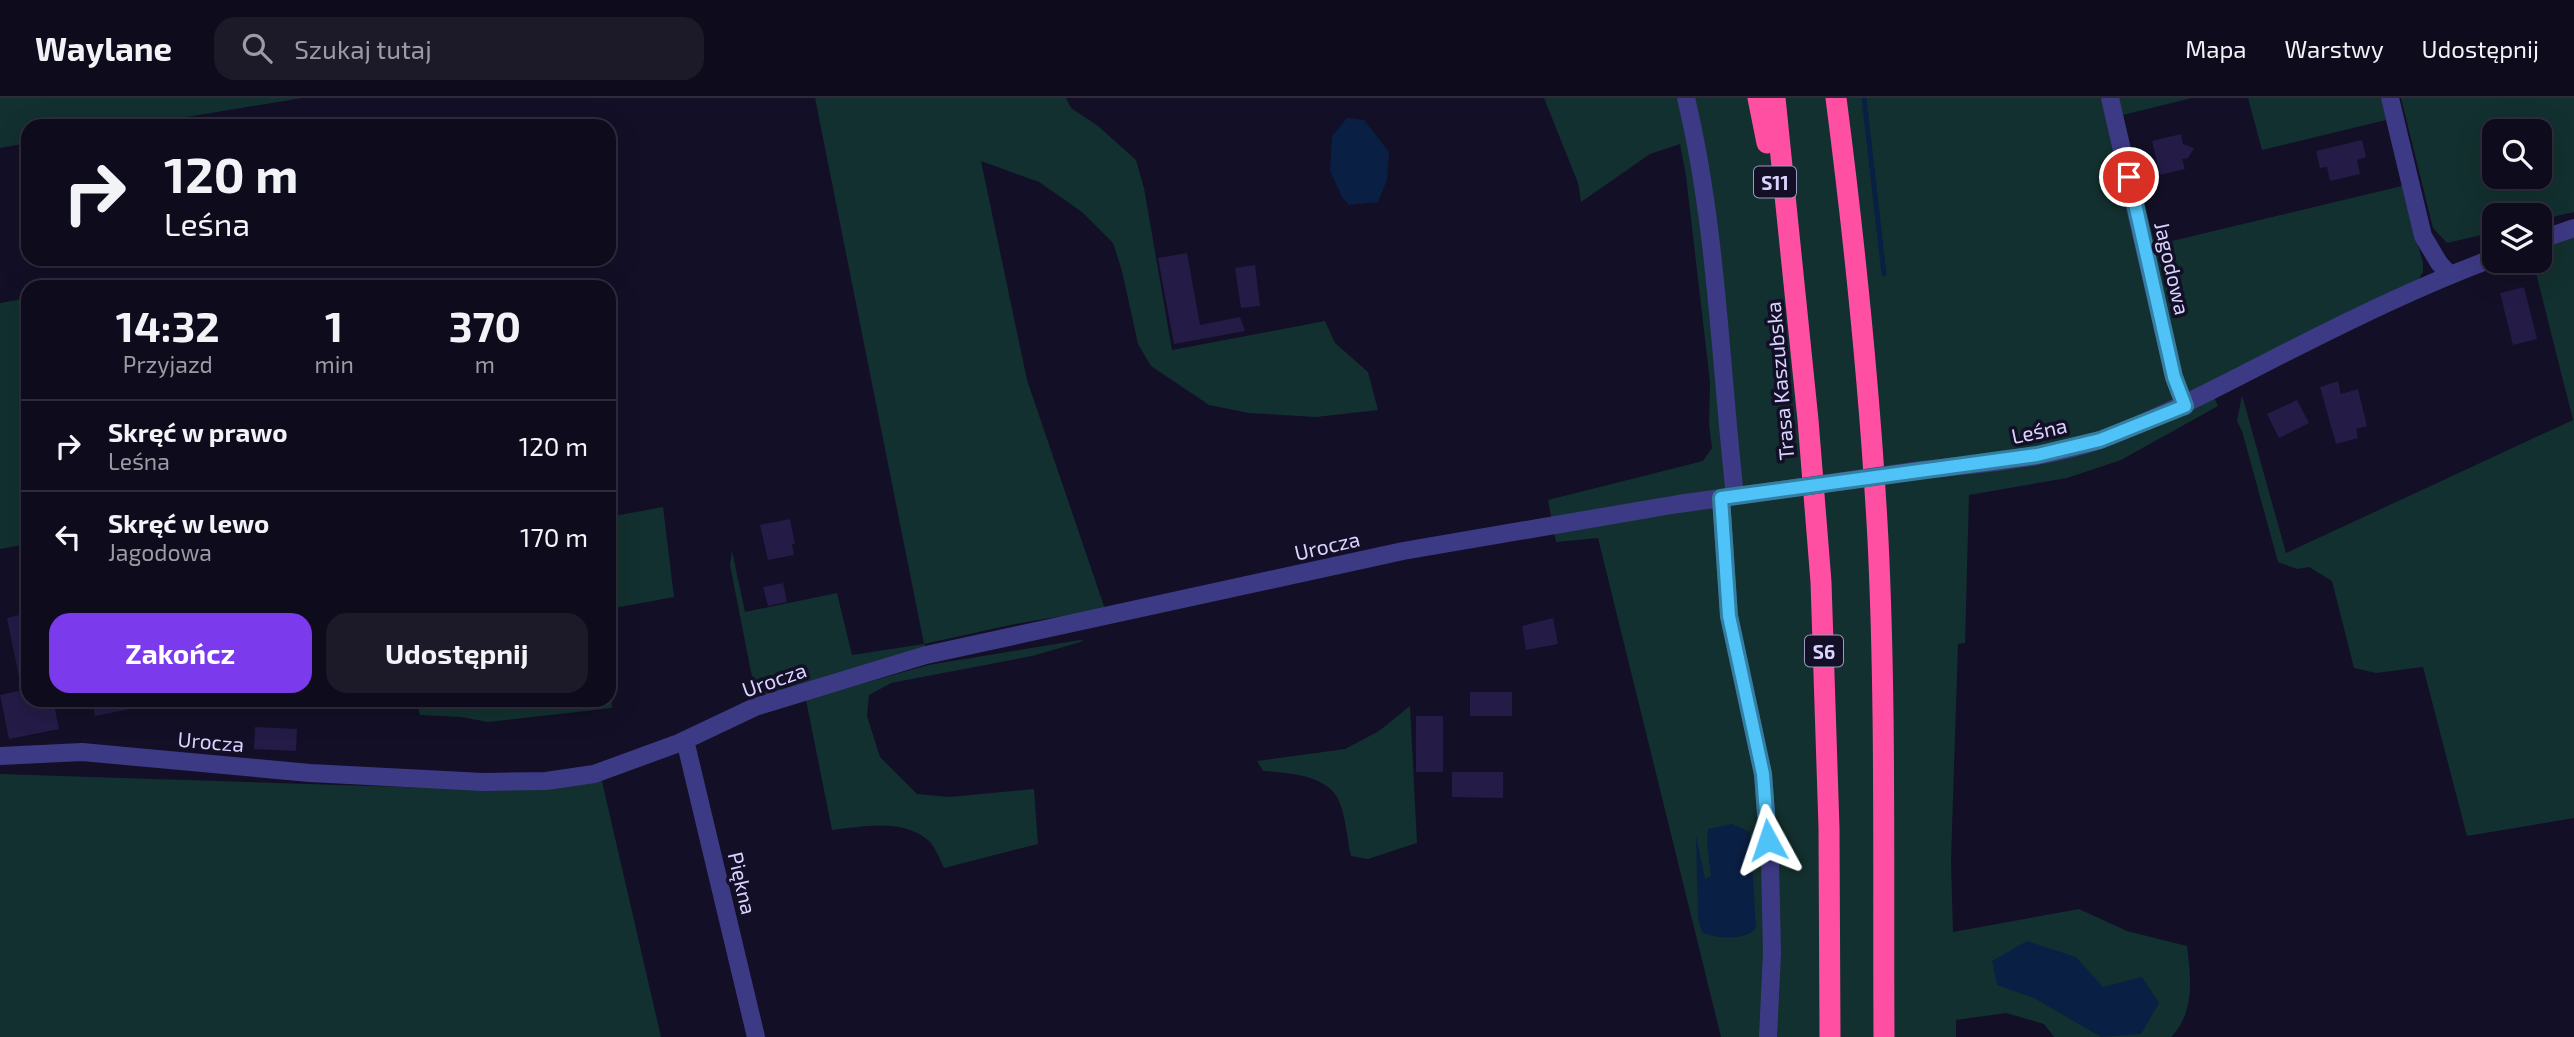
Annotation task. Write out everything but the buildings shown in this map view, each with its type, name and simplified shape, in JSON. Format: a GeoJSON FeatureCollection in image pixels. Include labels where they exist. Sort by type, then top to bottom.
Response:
{"type":"FeatureCollection","features":[{"type":"Feature","properties":{"kind":"highway","name":"S11"},"geometry":{"type":"LineString","coordinates":[[1758,98],[1793,265]]}},
{"type":"Feature","properties":{"kind":"highway","name":"Trasa Kaszubska"},"geometry":{"type":"LineString","coordinates":[[1774,98],[1793,265],[1821,582],[1829,828],[1830,1037]]}},
{"type":"Feature","properties":{"kind":"highway"},"geometry":{"type":"LineString","coordinates":[[1836,98],[1858,282],[1878,540],[1882,685],[1884,1037]]}},
{"type":"Feature","properties":{"kind":"street"},"geometry":{"type":"LineString","coordinates":[[1686,98],[1701,172],[1710,238],[1728,497],[1729,616],[1763,774],[1770,862],[1772,953],[1768,1037]]}},
{"type":"Feature","properties":{"kind":"street","name":"Jagodowa"},"geometry":{"type":"LineString","coordinates":[[2110,98],[2174,377],[2185,406]]}},
{"type":"Feature","properties":{"kind":"street"},"geometry":{"type":"LineString","coordinates":[[2390,98],[2423,236],[2449,274]]}},
{"type":"Feature","properties":{"kind":"street"},"geometry":{"type":"LineString","coordinates":[[2552,236],[2574,228]]}},
{"type":"Feature","properties":{"kind":"street","name":"Leśna"},"geometry":{"type":"LineString","coordinates":[[1558,524],[1728,497],[2037,455],[2100,440],[2185,406],[2283,354],[2449,274],[2482,262]]}},
{"type":"Feature","properties":{"kind":"street","name":"Urocza"},"geometry":{"type":"LineString","coordinates":[[0,756],[82,752],[310,773],[483,782],[546,781],[594,774],[617,768],[685,740],[755,707],[926,656],[1403,551],[1558,524]]}},
{"type":"Feature","properties":{"kind":"street","name":"Piękna"},"geometry":{"type":"LineString","coordinates":[[685,740],[756,1037]]}},
{"type":"Feature","properties":{"kind":"green space"},"geometry":{"type":"Polygon","coordinates":[[[0,98],[302,98],[175,119],[21,119],[21,144],[0,148],[0,98]]]}},
{"type":"Feature","properties":{"kind":"green space"},"geometry":{"type":"Polygon","coordinates":[[[815,98],[1066,98],[1071,108],[1098,126],[1136,160],[1144,188],[1172,350],[1325,321],[1335,343],[1368,372],[1378,410],[1316,417],[1249,413],[1209,405],[1151,366],[1138,344],[1113,243],[1082,212],[1039,182],[981,161],[1027,380],[1105,609],[1015,624],[924,644],[815,98]]]}},
{"type":"Feature","properties":{"kind":"green space"},"geometry":{"type":"Polygon","coordinates":[[[1544,98],[2192,98],[2123,115],[2155,245],[2402,186],[2423,263],[2423,272],[2416,284],[2209,386],[2218,406],[2121,460],[2067,478],[1969,495],[1965,643],[1958,644],[1951,861],[1953,932],[2079,909],[2127,931],[2187,946],[2190,970],[2188,1006],[2179,1027],[2171,1037],[2054,1037],[2044,1024],[2006,1013],[1956,1020],[1956,1037],[1721,1037],[1598,538],[1556,542],[1548,500],[1703,461],[1712,448],[1709,424],[1710,382],[1680,144],[1650,154],[1581,202],[1578,183],[1544,98]]]}},
{"type":"Feature","properties":{"kind":"green space"},"geometry":{"type":"Polygon","coordinates":[[[2248,98],[2381,98],[2386,120],[2262,150],[2248,98]]]}},
{"type":"Feature","properties":{"kind":"green space"},"geometry":{"type":"Polygon","coordinates":[[[2401,98],[2574,98],[2574,212],[2552,217],[2552,203],[2482,203],[2482,235],[2447,243],[2433,228],[2401,98]]]}},
{"type":"Feature","properties":{"kind":"green space"},"geometry":{"type":"Polygon","coordinates":[[[2574,236],[2574,818],[2467,836],[2423,667],[2376,673],[2354,668],[2332,581],[2309,567],[2297,569],[2278,562],[2237,421],[2242,395],[2286,553],[2573,420],[2536,273],[2552,273],[2552,244],[2574,236]]]}},
{"type":"Feature","properties":{"kind":"green space"},"geometry":{"type":"Polygon","coordinates":[[[21,299],[21,545],[0,549],[0,303],[21,299]]]}},
{"type":"Feature","properties":{"kind":"green space"},"geometry":{"type":"Polygon","coordinates":[[[663,507],[674,597],[616,608],[616,516],[663,507]]]}},
{"type":"Feature","properties":{"kind":"green space"},"geometry":{"type":"Polygon","coordinates":[[[732,551],[745,612],[837,593],[852,655],[924,644],[927,651],[772,697],[761,692],[753,682],[730,565],[732,551]]]}},
{"type":"Feature","properties":{"kind":"green space"},"geometry":{"type":"Polygon","coordinates":[[[1084,641],[1032,656],[891,683],[869,695],[867,716],[880,757],[917,794],[949,797],[1034,789],[1038,844],[944,868],[931,843],[906,829],[869,826],[832,830],[806,700],[928,665],[1084,641]]]}},
{"type":"Feature","properties":{"kind":"green space"},"geometry":{"type":"Polygon","coordinates":[[[1410,706],[1417,843],[1368,859],[1351,856],[1343,814],[1333,792],[1316,780],[1263,771],[1257,761],[1345,749],[1379,731],[1410,706]]]}},
{"type":"Feature","properties":{"kind":"green space"},"geometry":{"type":"Polygon","coordinates":[[[418,707],[612,708],[488,722],[461,717],[420,715],[418,707]]]}},
{"type":"Feature","properties":{"kind":"green space"},"geometry":{"type":"Polygon","coordinates":[[[0,774],[496,790],[601,777],[661,1037],[0,1037],[0,774]]]}},
{"type":"Feature","properties":{"kind":"water"},"geometry":{"type":"Polygon","coordinates":[[[1347,118],[1364,120],[1389,152],[1387,180],[1378,202],[1349,205],[1342,197],[1330,171],[1332,136],[1347,118]]]}},
{"type":"Feature","properties":{"kind":"water"},"geometry":{"type":"Polygon","coordinates":[[[431,707],[525,707],[507,709],[431,707]]]}},
{"type":"Feature","properties":{"kind":"water"},"geometry":{"type":"Polygon","coordinates":[[[1732,824],[1750,832],[1756,928],[1739,937],[1722,937],[1702,932],[1698,919],[1696,835],[1705,879],[1711,876],[1708,829],[1732,824]]]}},
{"type":"Feature","properties":{"kind":"water"},"geometry":{"type":"Polygon","coordinates":[[[2027,941],[2076,957],[2103,987],[2142,977],[2159,1003],[2141,1034],[2101,1037],[2034,998],[1997,985],[1992,961],[2027,941]]]}},
{"type":"Feature","properties":{"kind":"waterway"},"geometry":{"type":"LineString","coordinates":[[1864,98],[1884,274]]}},
{"type":"Feature","properties":{"kind":"route"},"geometry":{"type":"LineString","coordinates":[[1768,840],[1763,774],[1729,616],[1721,498],[2037,455],[2100,440],[2185,406],[2174,377],[2129,177]]}}]}
